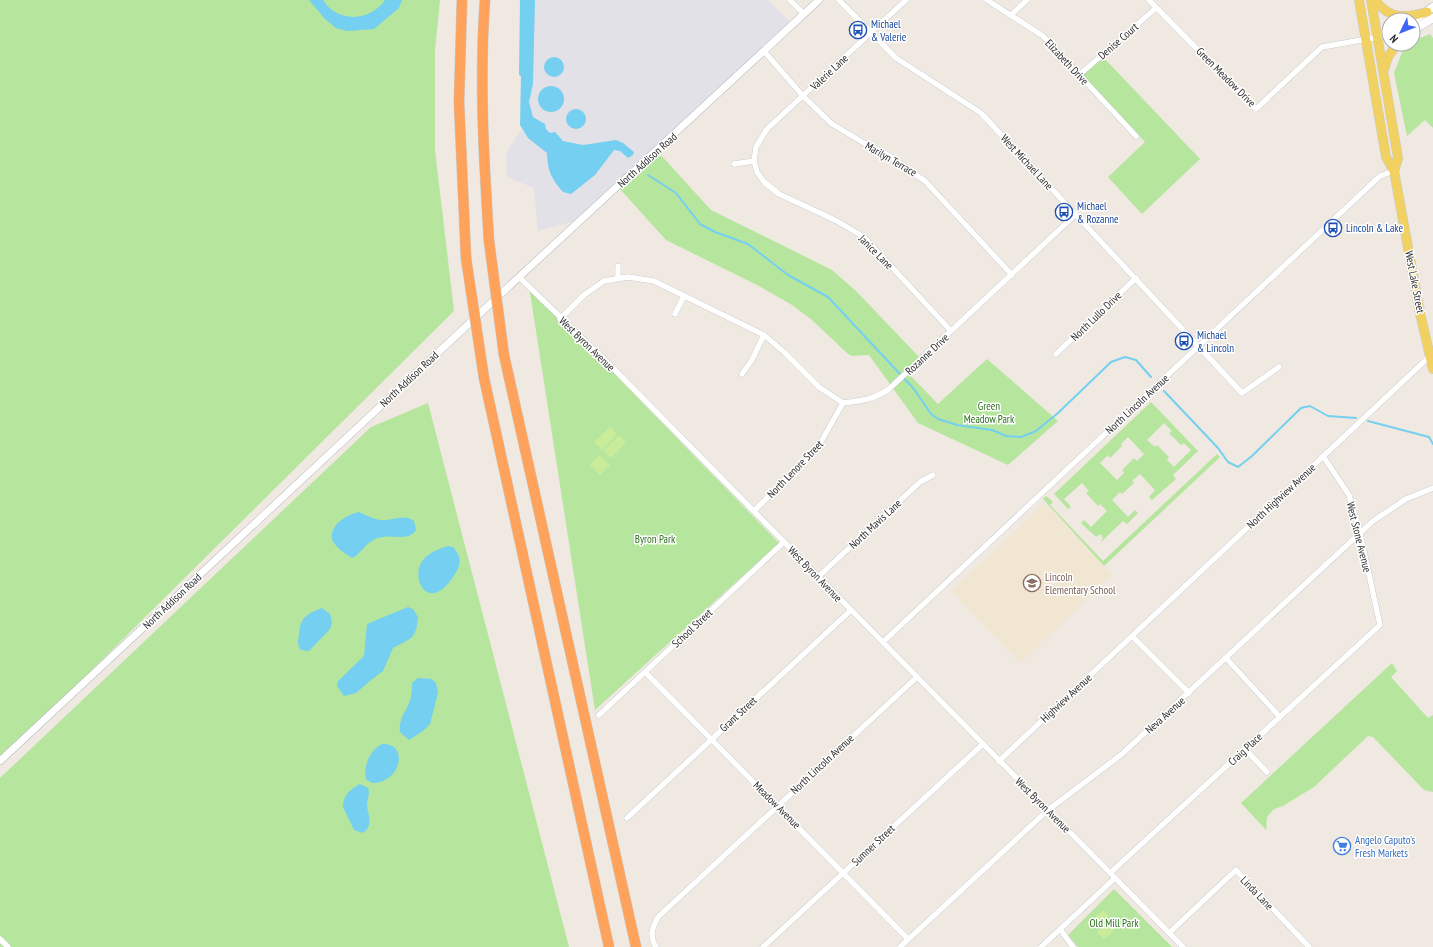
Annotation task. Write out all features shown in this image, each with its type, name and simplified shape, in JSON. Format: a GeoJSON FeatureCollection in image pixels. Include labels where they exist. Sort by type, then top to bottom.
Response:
{"type":"FeatureCollection","features":[{"type":"Feature","properties":{"kind":"highway"},"geometry":{"type":"LineString","coordinates":[[462,0],[459,102],[466,258],[484,378],[609,947]]}},
{"type":"Feature","properties":{"kind":"highway"},"geometry":{"type":"LineString","coordinates":[[485,0],[482,36],[481,125],[489,241],[504,355],[636,947]]}},
{"type":"Feature","properties":{"kind":"main road","name":"West Lake Street"},"geometry":{"type":"LineString","coordinates":[[1359,0],[1386,157],[1394,171],[1433,369]]}},
{"type":"Feature","properties":{"kind":"main road","name":"West Lake Street"},"geometry":{"type":"LineString","coordinates":[[1371,0],[1398,158],[1394,171]]}},
{"type":"Feature","properties":{"kind":"main road"},"geometry":{"type":"LineString","coordinates":[[1375,0],[1386,12],[1397,16],[1411,16],[1431,12]]}},
{"type":"Feature","properties":{"kind":"main road"},"geometry":{"type":"LineString","coordinates":[[1421,17],[1431,12]]}},
{"type":"Feature","properties":{"kind":"main road"},"geometry":{"type":"LineString","coordinates":[[1421,22],[1431,12]]}},
{"type":"Feature","properties":{"kind":"main road"},"geometry":{"type":"LineString","coordinates":[[1383,70],[1391,52]]}},
{"type":"Feature","properties":{"kind":"street"},"geometry":{"type":"LineString","coordinates":[[790,0],[804,14]]}},
{"type":"Feature","properties":{"kind":"street","name":"North Addison Road"},"geometry":{"type":"LineString","coordinates":[[0,761],[519,277],[819,0]]}},
{"type":"Feature","properties":{"kind":"street","name":"West Michael Lane"},"geometry":{"type":"LineString","coordinates":[[839,0],[896,58],[981,113],[1242,393],[1279,367]]}},
{"type":"Feature","properties":{"kind":"street","name":"Valerie Lane"},"geometry":{"type":"LineString","coordinates":[[754,161],[756,147],[767,129],[906,0]]}},
{"type":"Feature","properties":{"kind":"street","name":"Elizabeth Drive"},"geometry":{"type":"LineString","coordinates":[[987,0],[1042,36],[1136,136]]}},
{"type":"Feature","properties":{"kind":"street"},"geometry":{"type":"LineString","coordinates":[[1011,15],[1028,0]]}},
{"type":"Feature","properties":{"kind":"street","name":"Green Meadow Drive"},"geometry":{"type":"LineString","coordinates":[[1149,0],[1256,109],[1322,47],[1366,39]]}},
{"type":"Feature","properties":{"kind":"street","name":"Denise Court"},"geometry":{"type":"LineString","coordinates":[[1079,75],[1156,8]]}},
{"type":"Feature","properties":{"kind":"street"},"geometry":{"type":"LineString","coordinates":[[1366,39],[1378,37]]}},
{"type":"Feature","properties":{"kind":"street","name":"Marilyn Terrace"},"geometry":{"type":"LineString","coordinates":[[764,52],[803,96],[837,127],[888,155],[920,176],[1012,275]]}},
{"type":"Feature","properties":{"kind":"street"},"geometry":{"type":"LineString","coordinates":[[734,164],[754,161]]}},
{"type":"Feature","properties":{"kind":"street","name":"Janice Lane"},"geometry":{"type":"LineString","coordinates":[[754,161],[757,172],[772,190],[835,220],[864,237],[951,331]]}},
{"type":"Feature","properties":{"kind":"street","name":"North Lincoln Avenue"},"geometry":{"type":"LineString","coordinates":[[883,642],[1198,345],[1380,176],[1394,171]]}},
{"type":"Feature","properties":{"kind":"street","name":"Rozanne Drive"},"geometry":{"type":"LineString","coordinates":[[843,403],[875,398],[884,393],[903,377],[1076,214]]}},
{"type":"Feature","properties":{"kind":"street"},"geometry":{"type":"LineString","coordinates":[[618,266],[618,277]]}},
{"type":"Feature","properties":{"kind":"street","name":"West Byron Avenue"},"geometry":{"type":"LineString","coordinates":[[519,277],[614,369],[1115,878]]}},
{"type":"Feature","properties":{"kind":"street"},"geometry":{"type":"LineString","coordinates":[[560,318],[593,287],[604,281],[618,277],[641,278],[654,281],[764,335],[819,387],[843,403]]}},
{"type":"Feature","properties":{"kind":"street","name":"North Lullo Drive"},"geometry":{"type":"LineString","coordinates":[[1056,354],[1136,278]]}},
{"type":"Feature","properties":{"kind":"street"},"geometry":{"type":"LineString","coordinates":[[675,314],[684,296]]}},
{"type":"Feature","properties":{"kind":"street"},"geometry":{"type":"LineString","coordinates":[[742,374],[752,360],[764,335]]}},
{"type":"Feature","properties":{"kind":"street","name":"North Highview Avenue"},"geometry":{"type":"LineString","coordinates":[[1132,636],[1430,356]]}},
{"type":"Feature","properties":{"kind":"street","name":"North Lenore Street"},"geometry":{"type":"LineString","coordinates":[[754,511],[818,447],[843,403]]}},
{"type":"Feature","properties":{"kind":"street","name":"West Stone Avenue"},"geometry":{"type":"LineString","coordinates":[[1323,456],[1345,487],[1360,533],[1380,625]]}},
{"type":"Feature","properties":{"kind":"street","name":"North Mavis Lane"},"geometry":{"type":"LineString","coordinates":[[818,577],[920,482],[933,476]]}},
{"type":"Feature","properties":{"kind":"street","name":"Neva Avenue"},"geometry":{"type":"LineString","coordinates":[[900,947],[1048,810],[1122,754],[1360,533],[1391,508],[1433,488]]}},
{"type":"Feature","properties":{"kind":"street","name":"School Street"},"geometry":{"type":"LineString","coordinates":[[599,714],[784,542]]}},
{"type":"Feature","properties":{"kind":"street","name":"Grant Street"},"geometry":{"type":"LineString","coordinates":[[627,818],[850,610]]}},
{"type":"Feature","properties":{"kind":"street","name":"Craig Place"},"geometry":{"type":"LineString","coordinates":[[1110,873],[1380,625]]}},
{"type":"Feature","properties":{"kind":"street"},"geometry":{"type":"LineString","coordinates":[[1132,636],[1189,693]]}},
{"type":"Feature","properties":{"kind":"street","name":"Highview Avenue"},"geometry":{"type":"LineString","coordinates":[[1000,761],[1132,636]]}},
{"type":"Feature","properties":{"kind":"street"},"geometry":{"type":"LineString","coordinates":[[1226,658],[1280,717]]}},
{"type":"Feature","properties":{"kind":"street","name":"Meadow Avenue"},"geometry":{"type":"LineString","coordinates":[[644,672],[844,872],[908,939]]}},
{"type":"Feature","properties":{"kind":"street","name":"North Lincoln Avenue"},"geometry":{"type":"LineString","coordinates":[[656,947],[651,938],[651,929],[658,917],[917,677]]}},
{"type":"Feature","properties":{"kind":"street","name":"Sumner Street"},"geometry":{"type":"LineString","coordinates":[[763,947],[983,744]]}},
{"type":"Feature","properties":{"kind":"street"},"geometry":{"type":"LineString","coordinates":[[1245,749],[1267,772]]}},
{"type":"Feature","properties":{"kind":"street","name":"Linda Lane"},"geometry":{"type":"LineString","coordinates":[[1169,933],[1236,870],[1309,947]]}},
{"type":"Feature","properties":{"kind":"street"},"geometry":{"type":"LineString","coordinates":[[1041,947],[1115,878],[1183,947]]}},
{"type":"Feature","properties":{"kind":"street"},"geometry":{"type":"LineString","coordinates":[[1060,929],[1073,947]]}},
{"type":"Feature","properties":{"kind":"street"},"geometry":{"type":"LineString","coordinates":[[0,939],[8,947]]}},
{"type":"Feature","properties":{"kind":"shaded area"},"geometry":{"type":"Polygon","coordinates":[[[532,0],[768,0],[790,22],[578,220],[538,231],[534,188],[507,177],[506,153],[525,124],[532,0]]]}},
{"type":"Feature","properties":{"kind":"shaded area","name":"Lincoln Elementary School"},"geometry":{"type":"Polygon","coordinates":[[[1045,503],[1112,575],[1020,663],[951,591],[1045,503]]]}},
{"type":"Feature","properties":{"kind":"green space"},"geometry":{"type":"Polygon","coordinates":[[[0,0],[440,0],[435,51],[435,150],[454,311],[0,761],[0,0]]]}},
{"type":"Feature","properties":{"kind":"green space"},"geometry":{"type":"Polygon","coordinates":[[[1430,34],[1433,38],[1433,128],[1425,120],[1407,136],[1394,73],[1402,52],[1421,52],[1421,38],[1430,34]]]}},
{"type":"Feature","properties":{"kind":"green space"},"geometry":{"type":"Polygon","coordinates":[[[1103,57],[1200,159],[1142,214],[1108,177],[1145,142],[1082,74],[1103,57]]]}},
{"type":"Feature","properties":{"kind":"green space","name":"Green Meadow Park"},"geometry":{"type":"Polygon","coordinates":[[[658,152],[711,210],[832,270],[856,291],[920,358],[906,371],[938,404],[987,359],[1058,421],[1008,465],[918,423],[869,355],[852,356],[848,354],[812,320],[792,305],[759,286],[666,240],[619,188],[658,152]]]}},
{"type":"Feature","properties":{"kind":"green space","name":"Byron Park"},"geometry":{"type":"Polygon","coordinates":[[[529,286],[779,543],[595,710],[529,286]]]}},
{"type":"Feature","properties":{"kind":"green space"},"geometry":{"type":"Polygon","coordinates":[[[1151,402],[1198,451],[1173,475],[1176,479],[1152,500],[1149,497],[1155,490],[1140,474],[1132,481],[1134,483],[1122,494],[1120,492],[1112,500],[1128,517],[1135,510],[1138,513],[1127,524],[1123,521],[1101,542],[1103,538],[1100,534],[1096,537],[1081,523],[1084,520],[1091,527],[1107,511],[1100,504],[1098,506],[1086,493],[1089,491],[1082,483],[1064,499],[1071,507],[1068,509],[1054,494],[1151,402]],[[1164,423],[1147,440],[1155,447],[1157,445],[1169,457],[1167,460],[1174,467],[1191,450],[1184,443],[1181,445],[1169,433],[1172,431],[1164,423]],[[1128,437],[1121,444],[1122,446],[1110,458],[1108,455],[1100,463],[1117,480],[1124,473],[1122,470],[1134,458],[1137,461],[1144,454],[1128,437]]]}},
{"type":"Feature","properties":{"kind":"green space"},"geometry":{"type":"Polygon","coordinates":[[[428,403],[569,947],[0,947],[0,778],[371,427],[428,403]]]}},
{"type":"Feature","properties":{"kind":"green space"},"geometry":{"type":"Polygon","coordinates":[[[610,427],[617,434],[602,450],[594,442],[610,427]]]}},
{"type":"Feature","properties":{"kind":"green space"},"geometry":{"type":"Polygon","coordinates":[[[619,435],[626,442],[611,458],[603,451],[619,435]]]}},
{"type":"Feature","properties":{"kind":"green space"},"geometry":{"type":"Polygon","coordinates":[[[1217,454],[1220,457],[1104,566],[1043,499],[1046,496],[1053,502],[1050,505],[1103,561],[1217,454]]]}},
{"type":"Feature","properties":{"kind":"green space"},"geometry":{"type":"Polygon","coordinates":[[[599,455],[610,465],[600,475],[590,465],[599,455]]]}},
{"type":"Feature","properties":{"kind":"green space"},"geometry":{"type":"Polygon","coordinates":[[[1392,663],[1397,671],[1391,677],[1428,718],[1433,715],[1433,792],[1424,790],[1373,737],[1368,736],[1314,787],[1283,806],[1274,809],[1267,817],[1266,830],[1241,803],[1392,663]]]}},
{"type":"Feature","properties":{"kind":"green space","name":"Old Mill Park"},"geometry":{"type":"Polygon","coordinates":[[[1114,889],[1172,947],[1078,947],[1068,935],[1114,889]]]}},
{"type":"Feature","properties":{"kind":"green space"},"geometry":{"type":"Polygon","coordinates":[[[1103,910],[1109,916],[1097,928],[1091,921],[1103,910]]]}},
{"type":"Feature","properties":{"kind":"green space"},"geometry":{"type":"Polygon","coordinates":[[[1113,917],[1120,924],[1104,940],[1097,932],[1113,917]]]}},
{"type":"Feature","properties":{"kind":"water"},"geometry":{"type":"Polygon","coordinates":[[[309,0],[323,0],[329,8],[336,13],[354,17],[371,13],[385,0],[402,0],[399,8],[374,29],[347,31],[336,28],[325,19],[309,0]]]}},
{"type":"Feature","properties":{"kind":"water"},"geometry":{"type":"Polygon","coordinates":[[[520,0],[535,0],[533,84],[529,102],[533,117],[545,124],[546,129],[550,133],[555,132],[563,141],[583,145],[616,140],[623,143],[634,152],[633,155],[628,158],[620,151],[614,150],[595,175],[571,194],[563,192],[556,183],[549,170],[547,153],[528,138],[520,125],[520,0]]]}},
{"type":"Feature","properties":{"kind":"water"},"geometry":{"type":"Polygon","coordinates":[[[554,57],[561,60],[564,67],[561,74],[554,77],[547,74],[544,67],[547,60],[554,57]]]}},
{"type":"Feature","properties":{"kind":"water"},"geometry":{"type":"Polygon","coordinates":[[[551,86],[560,90],[564,99],[560,108],[551,112],[542,108],[538,99],[542,90],[551,86]]]}},
{"type":"Feature","properties":{"kind":"water"},"geometry":{"type":"Polygon","coordinates":[[[572,109],[580,109],[586,115],[586,123],[580,129],[572,129],[566,123],[566,115],[572,109]]]}},
{"type":"Feature","properties":{"kind":"water"},"geometry":{"type":"Polygon","coordinates":[[[359,512],[380,520],[401,518],[410,519],[414,521],[416,530],[405,537],[377,538],[368,543],[356,556],[352,558],[337,547],[332,539],[332,534],[333,529],[340,521],[359,512]]]}},
{"type":"Feature","properties":{"kind":"water"},"geometry":{"type":"Polygon","coordinates":[[[448,546],[453,547],[458,553],[460,560],[459,566],[445,587],[437,592],[429,593],[423,589],[420,582],[418,574],[420,566],[424,559],[429,555],[438,549],[448,546]]]}},
{"type":"Feature","properties":{"kind":"water"},"geometry":{"type":"Polygon","coordinates":[[[408,607],[413,609],[418,617],[416,630],[412,637],[393,648],[383,671],[356,693],[344,696],[337,686],[338,681],[364,656],[367,624],[408,607]]]}},
{"type":"Feature","properties":{"kind":"water"},"geometry":{"type":"Polygon","coordinates":[[[322,608],[330,614],[332,622],[330,629],[309,651],[301,650],[298,641],[302,621],[312,612],[322,608]]]}},
{"type":"Feature","properties":{"kind":"water"},"geometry":{"type":"Polygon","coordinates":[[[418,678],[432,679],[436,683],[438,693],[430,724],[423,731],[409,740],[400,732],[400,727],[402,717],[410,701],[412,683],[418,678]]]}},
{"type":"Feature","properties":{"kind":"water"},"geometry":{"type":"Polygon","coordinates":[[[382,744],[391,745],[396,749],[399,755],[398,763],[390,777],[382,781],[372,783],[366,779],[365,774],[368,759],[374,750],[382,744]]]}},
{"type":"Feature","properties":{"kind":"water"},"geometry":{"type":"Polygon","coordinates":[[[360,784],[368,788],[369,792],[367,808],[370,823],[367,830],[363,833],[354,830],[343,807],[344,799],[348,793],[360,784]]]}},
{"type":"Feature","properties":{"kind":"waterway"},"geometry":{"type":"LineString","coordinates":[[648,175],[676,193],[700,224],[715,232],[748,244],[788,275],[828,297],[914,389],[931,414],[938,419],[957,425],[992,430],[1006,436],[1021,437],[1036,431],[1058,413],[1111,362],[1125,357],[1136,360],[1151,377]]}},
{"type":"Feature","properties":{"kind":"waterway"},"geometry":{"type":"LineString","coordinates":[[1164,391],[1218,448],[1228,462],[1238,467],[1252,456],[1301,408],[1310,406],[1328,416],[1356,418]]}},
{"type":"Feature","properties":{"kind":"waterway"},"geometry":{"type":"LineString","coordinates":[[1368,421],[1429,437],[1433,444]]}},
{"type":"Feature","properties":{"kind":"place","name":"Michael & Valerie"},"geometry":{"type":"Point","coordinates":[858,30]}},
{"type":"Feature","properties":{"kind":"place","name":"Michael & Rozanne"},"geometry":{"type":"Point","coordinates":[1064,212]}},
{"type":"Feature","properties":{"kind":"place","name":"Lincoln & Lake"},"geometry":{"type":"Point","coordinates":[1333,228]}},
{"type":"Feature","properties":{"kind":"place","name":"Michael & Lincoln"},"geometry":{"type":"Point","coordinates":[1184,341]}},
{"type":"Feature","properties":{"kind":"place","name":"Lincoln Elementary School"},"geometry":{"type":"Point","coordinates":[1032,583]}},
{"type":"Feature","properties":{"kind":"place","name":"Angelo Caputo's Fresh Markets"},"geometry":{"type":"Point","coordinates":[1342,846]}}]}
